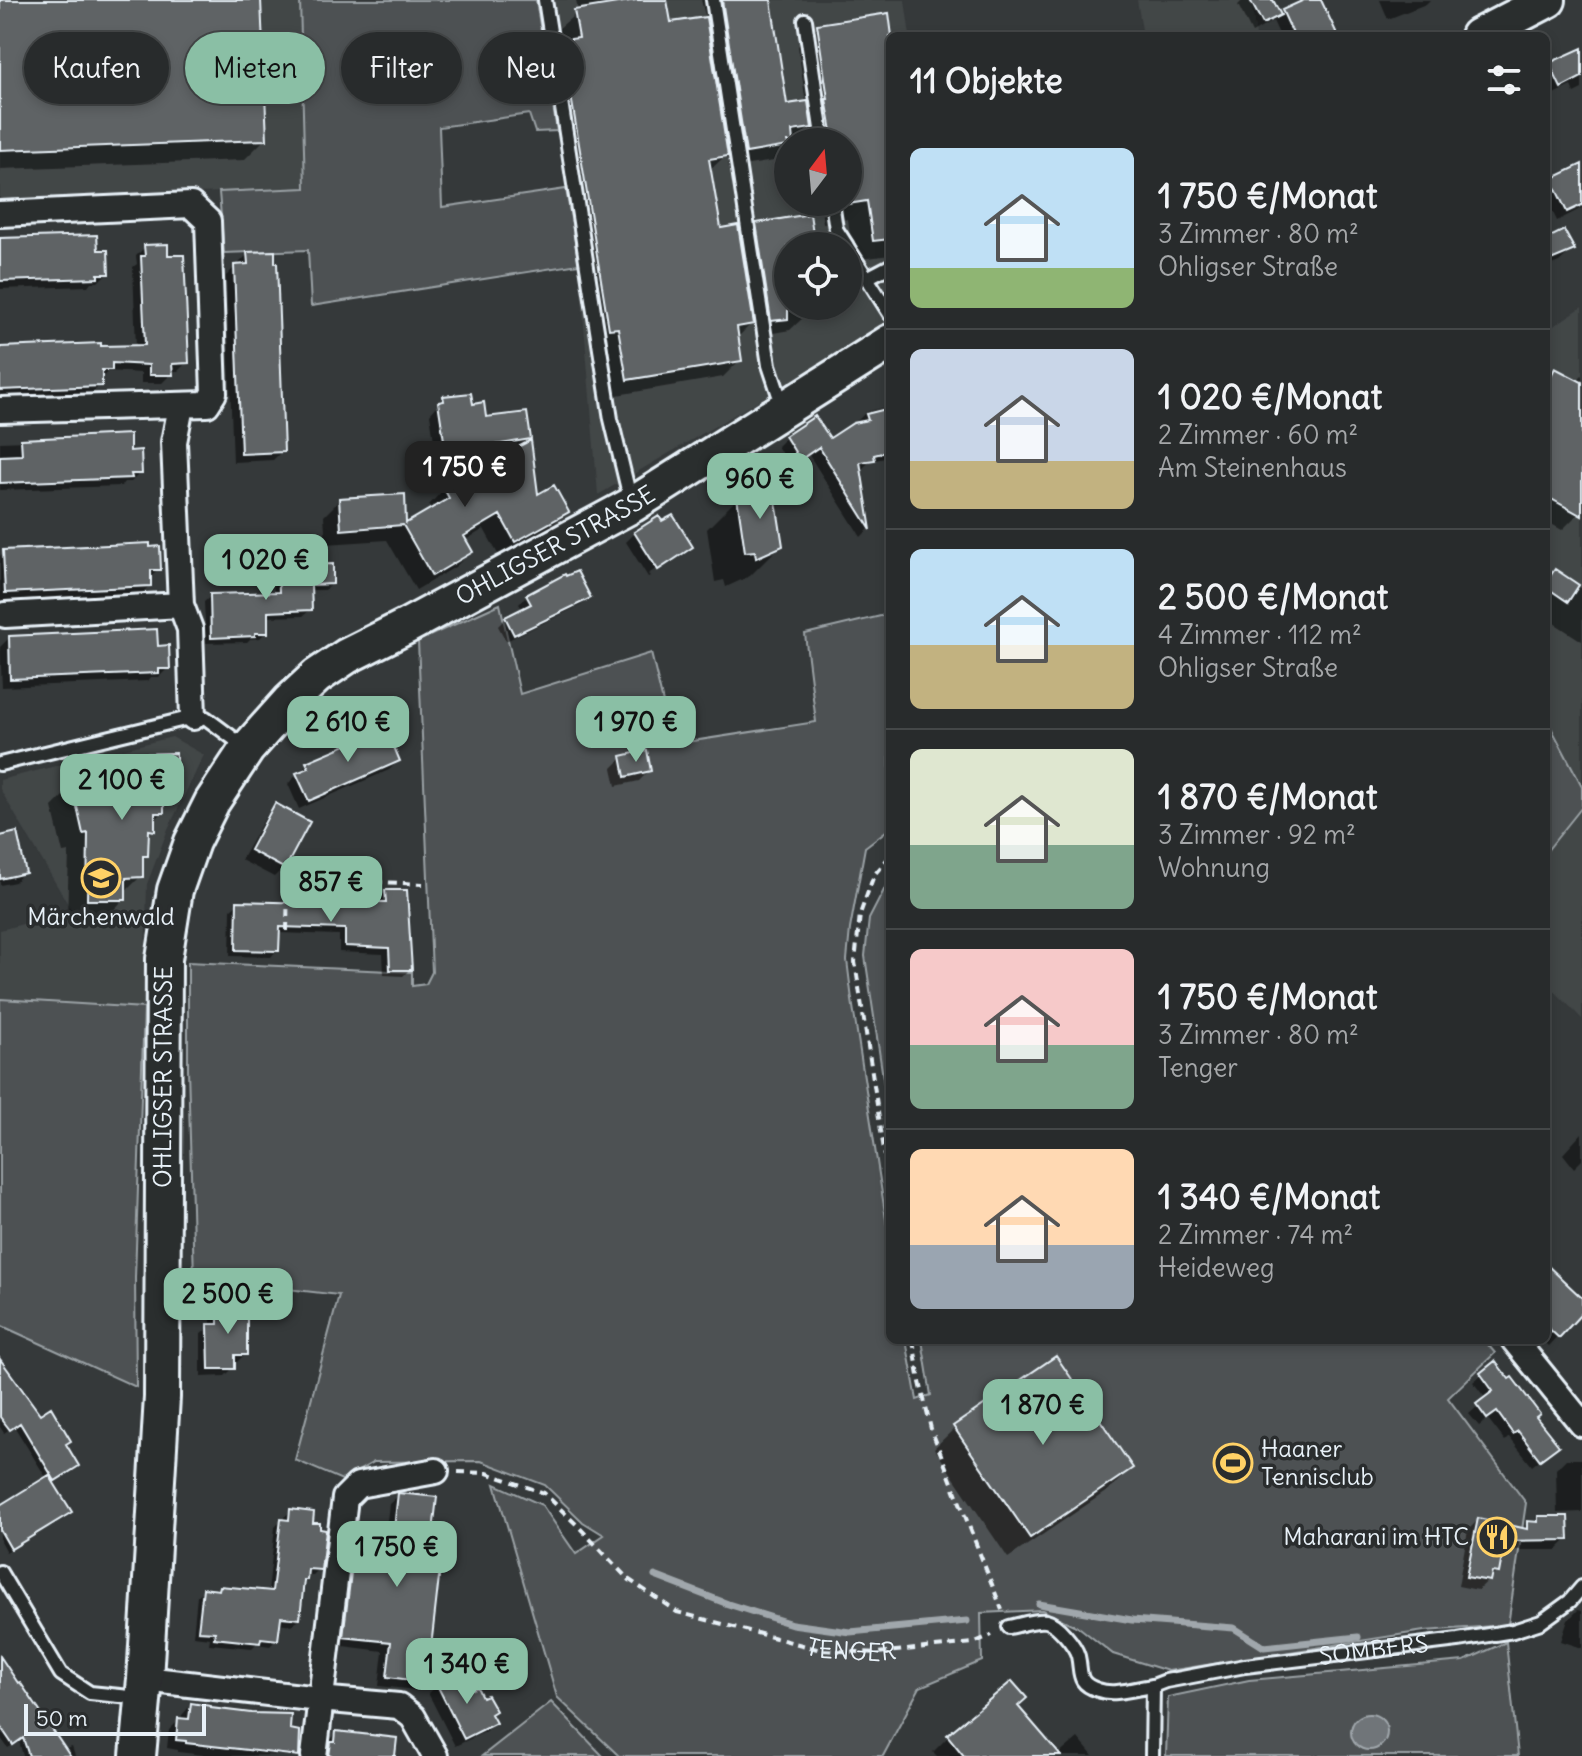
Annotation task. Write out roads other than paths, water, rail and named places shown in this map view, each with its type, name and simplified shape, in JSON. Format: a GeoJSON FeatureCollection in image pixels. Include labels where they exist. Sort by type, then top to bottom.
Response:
{"type":"FeatureCollection","features":[{"type":"Feature","properties":{"kind":"main road"},"geometry":{"type":"LineString","coordinates":[[1494,23],[1548,0]]}},
{"type":"Feature","properties":{"kind":"main road","name":"OHLIGSER STRASSE"},"geometry":{"type":"LineString","coordinates":[[138,1756],[162,1397],[164,959],[175,890],[192,842],[212,802],[247,749],[317,676],[347,656],[632,505],[886,345]]}},
{"type":"Feature","properties":{"kind":"street"},"geometry":{"type":"LineString","coordinates":[[0,214],[191,205],[208,221],[214,393],[207,404],[0,410]]}},
{"type":"Feature","properties":{"kind":"street"},"geometry":{"type":"LineString","coordinates":[[181,406],[174,442],[181,605],[190,629],[193,717]]}},
{"type":"Feature","properties":{"kind":"street"},"geometry":{"type":"LineString","coordinates":[[5,615],[181,605]]}},
{"type":"Feature","properties":{"kind":"street"},"geometry":{"type":"LineString","coordinates":[[1517,1344],[1582,1424]]}},
{"type":"Feature","properties":{"kind":"street"},"geometry":{"type":"LineString","coordinates":[[314,1756],[345,1498],[358,1485],[436,1471]]}},
{"type":"Feature","properties":{"kind":"street"},"geometry":{"type":"LineString","coordinates":[[144,1688],[399,1706],[413,1717],[435,1756]]}},
{"type":"Feature","properties":{"kind":"lane"},"geometry":{"type":"LineString","coordinates":[[546,0],[611,419],[632,505]]}},
{"type":"Feature","properties":{"kind":"lane"},"geometry":{"type":"LineString","coordinates":[[713,0],[769,365],[784,410]]}},
{"type":"Feature","properties":{"kind":"lane"},"geometry":{"type":"LineString","coordinates":[[805,20],[821,128]]}},
{"type":"Feature","properties":{"kind":"lane"},"geometry":{"type":"LineString","coordinates":[[867,278],[886,268]]}},
{"type":"Feature","properties":{"kind":"lane"},"geometry":{"type":"LineString","coordinates":[[862,270],[886,308]]}},
{"type":"Feature","properties":{"kind":"lane"},"geometry":{"type":"LineString","coordinates":[[0,764],[193,717],[206,718],[247,749]]}},
{"type":"Feature","properties":{"kind":"lane"},"geometry":{"type":"LineString","coordinates":[[0,1572],[61,1674],[90,1693],[144,1688]]}},
{"type":"Feature","properties":{"kind":"lane","name":"SOMBERS"},"geometry":{"type":"LineString","coordinates":[[1153,1686],[1245,1666],[1513,1631],[1541,1622],[1570,1601],[1582,1587]]}},
{"type":"Feature","properties":{"kind":"lane"},"geometry":{"type":"LineString","coordinates":[[1009,1627],[1045,1620],[1058,1626],[1078,1654],[1079,1674],[1084,1684],[1099,1691],[1153,1686],[1152,1756]]}},
{"type":"Feature","properties":{"kind":"waterway"},"geometry":{"type":"LineString","coordinates":[[655,1576],[792,1624],[850,1632],[967,1621]]}},
{"type":"Feature","properties":{"kind":"waterway"},"geometry":{"type":"LineString","coordinates":[[1039,1604],[1132,1620],[1234,1628],[1264,1647],[1358,1637]]}},
{"type":"Feature","properties":{"kind":"place","name":"Märchenwald"},"geometry":{"type":"Point","coordinates":[101,878]}},
{"type":"Feature","properties":{"kind":"place","name":"Haaner Tennisclub"},"geometry":{"type":"Point","coordinates":[1233,1463]}},
{"type":"Feature","properties":{"kind":"place","name":"Maharani im HTC"},"geometry":{"type":"Point","coordinates":[1497,1537]}}]}
